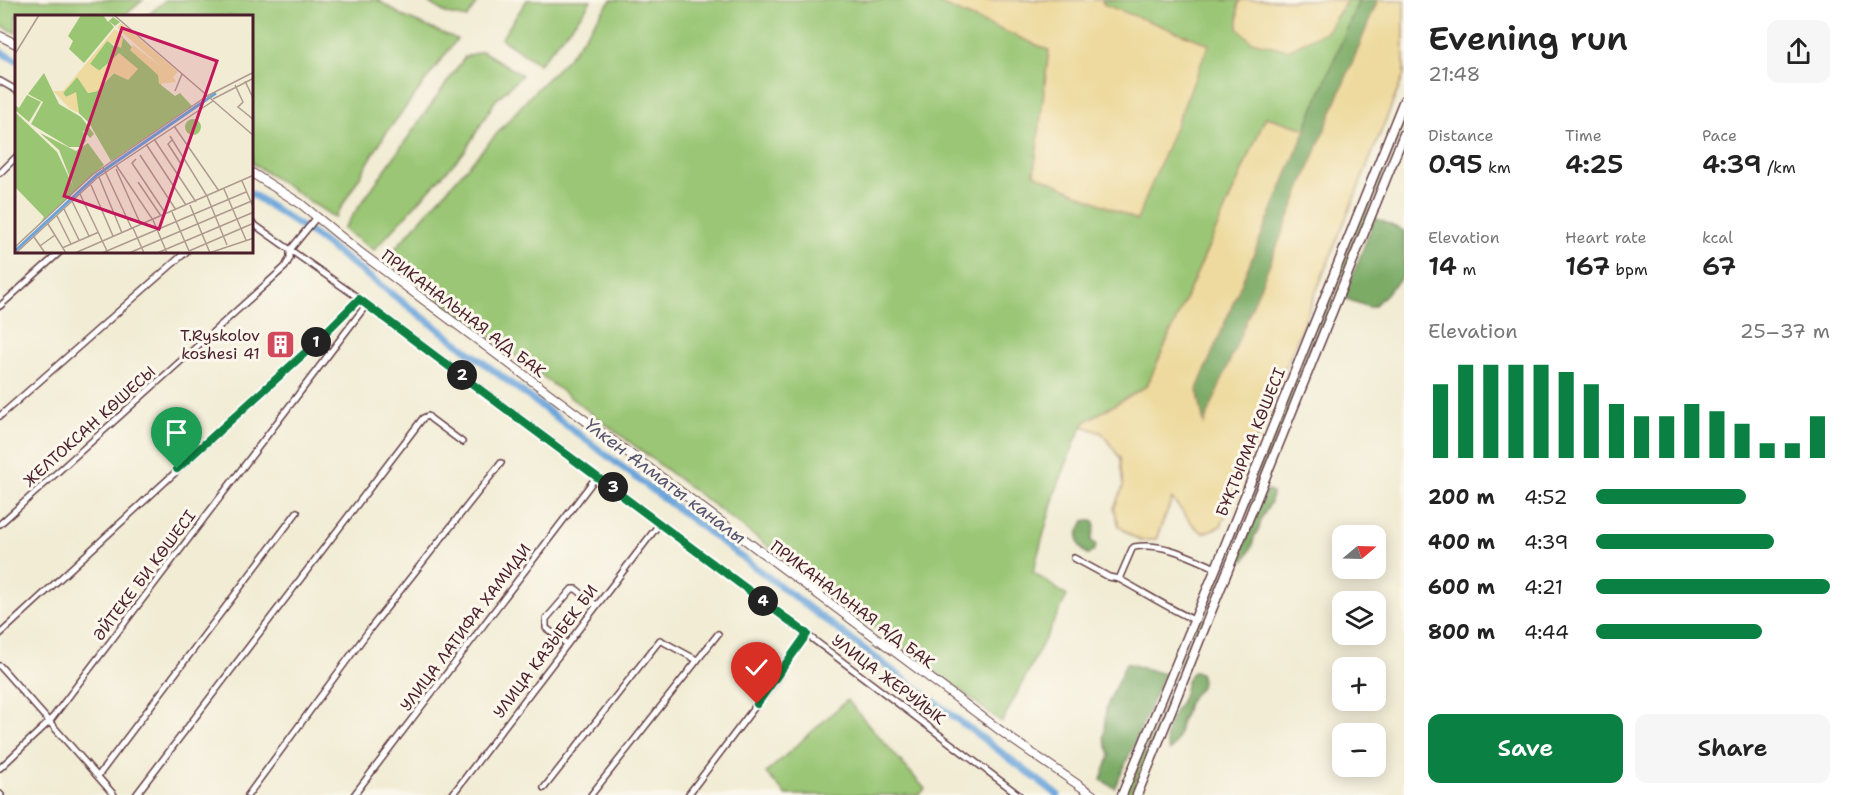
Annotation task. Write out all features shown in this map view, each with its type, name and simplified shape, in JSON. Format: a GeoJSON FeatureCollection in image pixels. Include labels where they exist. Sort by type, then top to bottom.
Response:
{"type":"FeatureCollection","features":[{"type":"Feature","properties":{"kind":"main road","name":"БҰҚТЫРМА КӨШЕСІ"},"geometry":{"type":"LineString","coordinates":[[1122,795],[1238,514],[1404,100]]}},
{"type":"Feature","properties":{"kind":"main road","name":"БҰҚТЫРМА КӨШЕСІ"},"geometry":{"type":"LineString","coordinates":[[1137,795],[1404,134]]}},
{"type":"Feature","properties":{"kind":"main road"},"geometry":{"type":"LineString","coordinates":[[1238,514],[1248,519]]}},
{"type":"Feature","properties":{"kind":"main road"},"geometry":{"type":"LineString","coordinates":[[1174,670],[1185,675]]}},
{"type":"Feature","properties":{"kind":"street"},"geometry":{"type":"LineString","coordinates":[[0,36],[15,44]]}},
{"type":"Feature","properties":{"kind":"street"},"geometry":{"type":"LineString","coordinates":[[0,81],[15,89]]}},
{"type":"Feature","properties":{"kind":"street"},"geometry":{"type":"LineString","coordinates":[[0,173],[15,158]]}},
{"type":"Feature","properties":{"kind":"street","name":"ПРИКАНАЛЬНАЯ А/Д БАК"},"geometry":{"type":"LineString","coordinates":[[254,174],[301,204],[473,336],[977,713],[1094,795]]}},
{"type":"Feature","properties":{"kind":"street","name":"ЖЕЛТОКСАН КӨШЕСЫ"},"geometry":{"type":"LineString","coordinates":[[0,525],[285,267],[292,247],[316,217]]}},
{"type":"Feature","properties":{"kind":"street"},"geometry":{"type":"LineString","coordinates":[[254,224],[292,247],[367,304]]}},
{"type":"Feature","properties":{"kind":"street"},"geometry":{"type":"LineString","coordinates":[[0,306],[58,254]]}},
{"type":"Feature","properties":{"kind":"street"},"geometry":{"type":"LineString","coordinates":[[0,416],[184,254]]}},
{"type":"Feature","properties":{"kind":"street"},"geometry":{"type":"LineString","coordinates":[[0,634],[307,351],[359,299]]}},
{"type":"Feature","properties":{"kind":"street","name":"УЛИЦА ЖЕРУЙЫК"},"geometry":{"type":"LineString","coordinates":[[367,304],[1019,795]]}},
{"type":"Feature","properties":{"kind":"street","name":"ӘЙТЕКЕ БИ КӨШЕСІ"},"geometry":{"type":"LineString","coordinates":[[0,768],[50,722],[367,304]]}},
{"type":"Feature","properties":{"kind":"street"},"geometry":{"type":"LineString","coordinates":[[136,795],[423,418],[428,416],[462,442]]}},
{"type":"Feature","properties":{"kind":"street"},"geometry":{"type":"LineString","coordinates":[[248,795],[373,625],[501,463]]}},
{"type":"Feature","properties":{"kind":"street","name":"УЛИЦА ЛАТИФА ХАМИДИ"},"geometry":{"type":"LineString","coordinates":[[354,795],[597,476]]}},
{"type":"Feature","properties":{"kind":"street"},"geometry":{"type":"LineString","coordinates":[[98,776],[297,512]]}},
{"type":"Feature","properties":{"kind":"street","name":"УЛИЦА КАЗЫБЕК БИ"},"geometry":{"type":"LineString","coordinates":[[452,795],[660,523]]}},
{"type":"Feature","properties":{"kind":"street"},"geometry":{"type":"LineString","coordinates":[[1119,579],[1132,549],[1140,546],[1176,551],[1216,568]]}},
{"type":"Feature","properties":{"kind":"street"},"geometry":{"type":"LineString","coordinates":[[1074,558],[1109,577],[1119,579],[1194,620]]}},
{"type":"Feature","properties":{"kind":"street"},"geometry":{"type":"LineString","coordinates":[[567,644],[546,628],[546,619],[572,589],[576,589],[596,605]]}},
{"type":"Feature","properties":{"kind":"street"},"geometry":{"type":"LineString","coordinates":[[591,795],[718,634]]}},
{"type":"Feature","properties":{"kind":"street"},"geometry":{"type":"LineString","coordinates":[[688,795],[807,634]]}},
{"type":"Feature","properties":{"kind":"street"},"geometry":{"type":"LineString","coordinates":[[544,788],[660,640],[697,660]]}},
{"type":"Feature","properties":{"kind":"street"},"geometry":{"type":"LineString","coordinates":[[0,666],[114,795]]}},
{"type":"Feature","properties":{"kind":"green space"},"geometry":{"type":"Polygon","coordinates":[[[0,0],[143,0],[125,15],[15,15],[15,32],[0,25],[0,0]]]}},
{"type":"Feature","properties":{"kind":"green space"},"geometry":{"type":"Polygon","coordinates":[[[166,0],[378,0],[404,17],[457,39],[384,136],[335,218],[254,164],[254,15],[148,15],[166,0]]]}},
{"type":"Feature","properties":{"kind":"green space"},"geometry":{"type":"Polygon","coordinates":[[[424,0],[479,0],[467,18],[447,14],[424,0]]]}},
{"type":"Feature","properties":{"kind":"green space"},"geometry":{"type":"Polygon","coordinates":[[[527,0],[591,0],[539,64],[501,39],[527,0]]]}},
{"type":"Feature","properties":{"kind":"green space"},"geometry":{"type":"Polygon","coordinates":[[[611,0],[931,0],[1049,50],[1034,174],[1103,4],[1102,0],[1240,0],[1238,6],[1327,31],[1347,0],[1359,0],[1306,129],[1266,117],[1147,386],[1085,422],[1076,439],[1055,493],[1033,572],[1067,596],[1002,722],[386,259],[531,95],[568,58],[611,0]]]}},
{"type":"Feature","properties":{"kind":"green space"},"geometry":{"type":"Polygon","coordinates":[[[1359,0],[1378,0],[1204,426],[1197,389],[1359,0]]]}},
{"type":"Feature","properties":{"kind":"green space"},"geometry":{"type":"Polygon","coordinates":[[[482,51],[522,75],[495,101],[465,151],[374,250],[343,229],[465,57],[482,51]]]}},
{"type":"Feature","properties":{"kind":"green space"},"geometry":{"type":"Polygon","coordinates":[[[1404,111],[1404,124],[1247,510],[1243,510],[1404,111]]]}},
{"type":"Feature","properties":{"kind":"green space"},"geometry":{"type":"Polygon","coordinates":[[[1375,218],[1404,231],[1404,275],[1374,306],[1369,307],[1344,298],[1375,218]]]}},
{"type":"Feature","properties":{"kind":"green space"},"geometry":{"type":"Polygon","coordinates":[[[1268,490],[1272,493],[1271,502],[1261,519],[1245,561],[1240,555],[1265,492],[1268,490]]]}},
{"type":"Feature","properties":{"kind":"green space"},"geometry":{"type":"Polygon","coordinates":[[[1239,520],[1241,525],[1181,669],[1179,667],[1239,520]]]}},
{"type":"Feature","properties":{"kind":"green space"},"geometry":{"type":"Polygon","coordinates":[[[1084,521],[1094,522],[1091,541],[1096,544],[1095,549],[1088,555],[1080,547],[1078,539],[1084,521]]]}},
{"type":"Feature","properties":{"kind":"green space"},"geometry":{"type":"Polygon","coordinates":[[[1126,663],[1164,674],[1115,788],[1101,780],[1110,755],[1104,738],[1106,708],[1126,663]]]}},
{"type":"Feature","properties":{"kind":"green space"},"geometry":{"type":"Polygon","coordinates":[[[1195,671],[1200,673],[1202,684],[1188,703],[1181,720],[1178,737],[1169,751],[1166,738],[1168,725],[1183,697],[1187,680],[1195,671]]]}},
{"type":"Feature","properties":{"kind":"green space"},"geometry":{"type":"Polygon","coordinates":[[[1176,679],[1177,682],[1130,795],[1125,795],[1176,679]]]}},
{"type":"Feature","properties":{"kind":"green space"},"geometry":{"type":"Polygon","coordinates":[[[847,700],[925,789],[919,795],[786,795],[766,773],[847,700]]]}},
{"type":"Feature","properties":{"kind":"sand"},"geometry":{"type":"Polygon","coordinates":[[[931,0],[1102,0],[1103,4],[1209,44],[1137,220],[1034,174],[1049,50],[931,0]]]}},
{"type":"Feature","properties":{"kind":"sand"},"geometry":{"type":"Polygon","coordinates":[[[1240,0],[1347,0],[1327,31],[1288,50],[1251,41],[1238,28],[1240,0]]]}},
{"type":"Feature","properties":{"kind":"sand"},"geometry":{"type":"Polygon","coordinates":[[[1378,0],[1404,0],[1404,75],[1221,526],[1203,533],[1195,527],[1172,499],[1156,539],[1141,541],[1119,526],[1114,508],[1123,487],[1120,458],[1102,433],[1083,426],[1085,422],[1147,386],[1266,117],[1306,129],[1197,389],[1204,424],[1378,0]]]}},
{"type":"Feature","properties":{"kind":"waterway","name":"Үлкен Алматы каналы"},"geometry":{"type":"LineString","coordinates":[[0,52],[15,60]]}},
{"type":"Feature","properties":{"kind":"waterway","name":"Үлкен Алматы каналы"},"geometry":{"type":"LineString","coordinates":[[254,195],[315,236],[1058,795]]}},
{"type":"Feature","properties":{"kind":"place","name":"T.Ryskolov koshesi 41"},"geometry":{"type":"Point","coordinates":[281,344]}},
{"type":"Feature","properties":{"kind":"route"},"geometry":{"type":"LineString","coordinates":[[177,469],[307,351],[359,299],[807,634],[757,704]]}}]}
